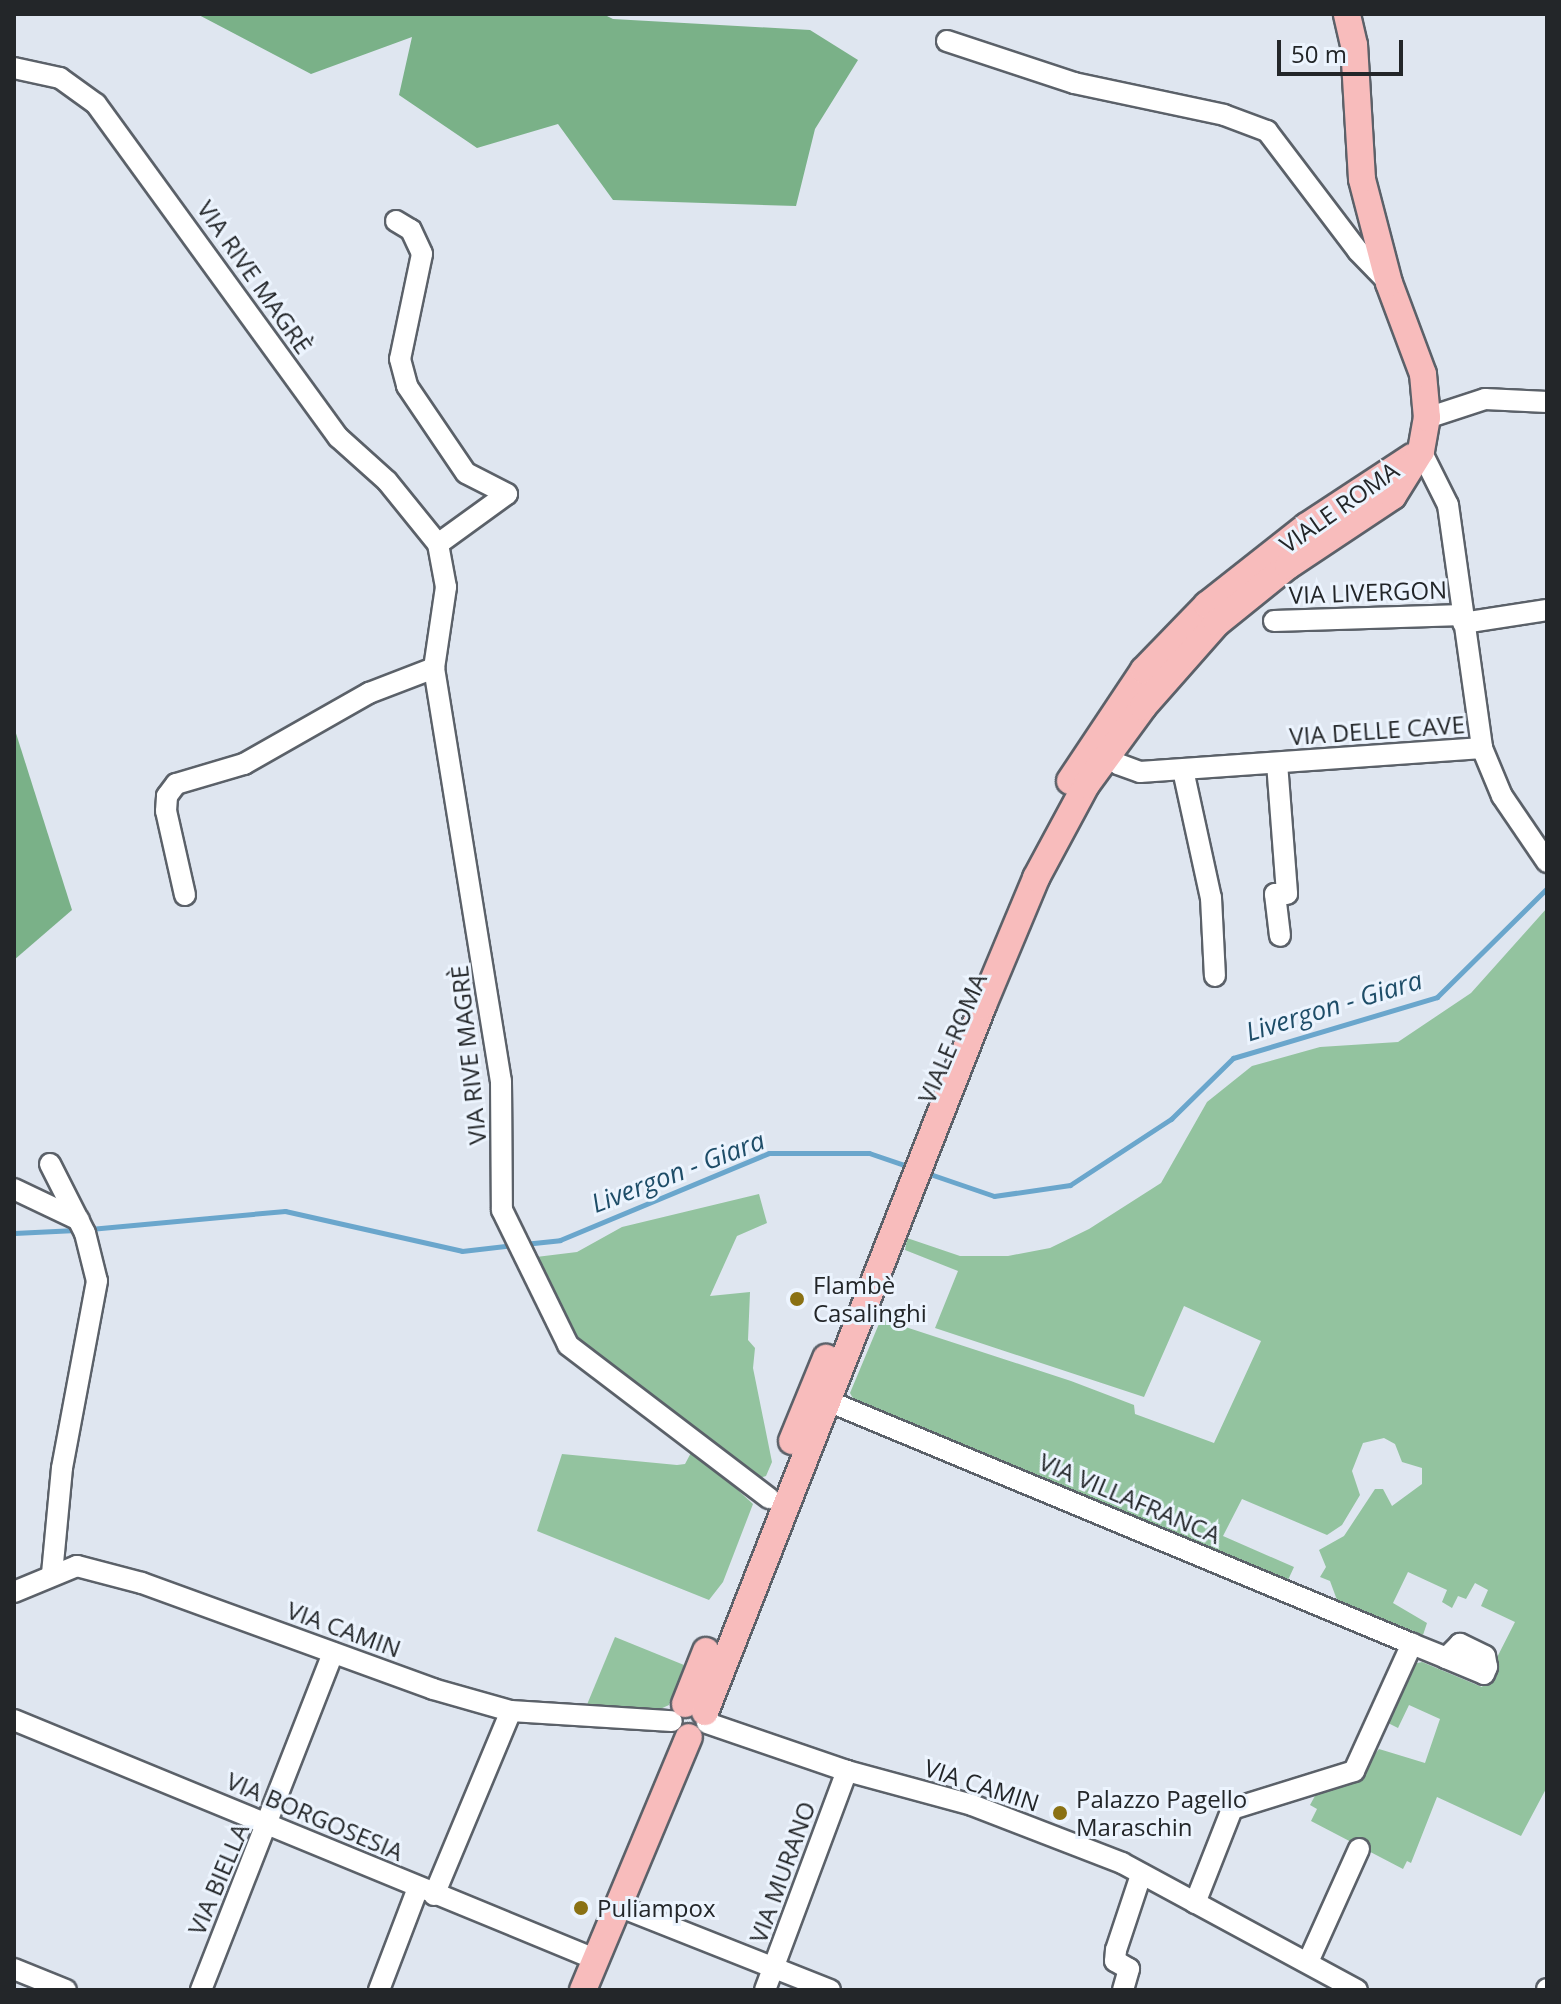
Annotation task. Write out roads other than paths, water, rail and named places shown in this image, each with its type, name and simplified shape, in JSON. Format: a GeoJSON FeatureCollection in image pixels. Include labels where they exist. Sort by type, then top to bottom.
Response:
{"type":"FeatureCollection","features":[{"type":"Feature","properties":{"kind":"main road"},"geometry":{"type":"LineString","coordinates":[[1347,14],[1354,45],[1362,179],[1389,283],[1423,374],[1427,418],[1421,451]]}},
{"type":"Feature","properties":{"kind":"main road","name":"VIALE ROMA"},"geometry":{"type":"LineString","coordinates":[[583,1990],[820,1398],[937,1096],[1036,878],[1109,754],[1217,623],[1288,566],[1393,496],[1421,451]]}},
{"type":"Feature","properties":{"kind":"main road","name":"VIALE ROMA"},"geometry":{"type":"LineString","coordinates":[[958,1046],[1013,888],[1052,812],[1144,670],[1207,605],[1307,526],[1421,451]]}},
{"type":"Feature","properties":{"kind":"street"},"geometry":{"type":"LineString","coordinates":[[947,41],[1059,79],[1224,115],[1267,131],[1358,251],[1389,283]]}},
{"type":"Feature","properties":{"kind":"street","name":"VIA RIVE MAGRÈ"},"geometry":{"type":"LineString","coordinates":[[14,68],[60,78],[96,104],[338,437],[387,481],[438,544],[446,587],[434,668],[495,1033],[505,1154],[502,1210],[568,1345],[587,1364],[777,1502]]}},
{"type":"Feature","properties":{"kind":"street"},"geometry":{"type":"LineString","coordinates":[[396,221],[411,230],[422,254],[400,359],[407,386],[466,473],[507,494],[438,544]]}},
{"type":"Feature","properties":{"kind":"street"},"geometry":{"type":"LineString","coordinates":[[1427,418],[1485,399],[1547,402]]}},
{"type":"Feature","properties":{"kind":"street"},"geometry":{"type":"LineString","coordinates":[[1421,451],[1448,505],[1482,748],[1502,796],[1544,857]]}},
{"type":"Feature","properties":{"kind":"street","name":"VIA LIVERGON"},"geometry":{"type":"LineString","coordinates":[[1274,621],[1463,619],[1547,610]]}},
{"type":"Feature","properties":{"kind":"street"},"geometry":{"type":"LineString","coordinates":[[185,895],[166,811],[167,796],[176,784],[244,764],[369,693],[434,668]]}},
{"type":"Feature","properties":{"kind":"street","name":"VIA DELLE CAVE"},"geometry":{"type":"LineString","coordinates":[[1109,754],[1133,770],[1183,770],[1482,748]]}},
{"type":"Feature","properties":{"kind":"street","name":"VIA DELLE CAVE"},"geometry":{"type":"LineString","coordinates":[[1277,763],[1287,894],[1275,894],[1280,936]]}},
{"type":"Feature","properties":{"kind":"street"},"geometry":{"type":"LineString","coordinates":[[1183,770],[1211,898],[1215,976]]}},
{"type":"Feature","properties":{"kind":"street"},"geometry":{"type":"LineString","coordinates":[[50,1164],[79,1220],[94,1258],[93,1319],[62,1468],[52,1573]]}},
{"type":"Feature","properties":{"kind":"street"},"geometry":{"type":"LineString","coordinates":[[14,1189],[79,1220]]}},
{"type":"Feature","properties":{"kind":"street","name":"VIA VILLAFRANCA"},"geometry":{"type":"LineString","coordinates":[[820,1398],[1446,1658]]}},
{"type":"Feature","properties":{"kind":"street","name":"VIA CAMIN"},"geometry":{"type":"LineString","coordinates":[[14,1592],[52,1573],[77,1566],[142,1583],[333,1653],[511,1711],[691,1719],[847,1771],[972,1805],[1141,1875],[1357,1990]]}},
{"type":"Feature","properties":{"kind":"street"},"geometry":{"type":"LineString","coordinates":[[1195,1903],[1232,1809],[1354,1771],[1412,1644]]}},
{"type":"Feature","properties":{"kind":"street","name":"VIA BIELLA"},"geometry":{"type":"LineString","coordinates":[[201,1990],[269,1824],[333,1653]]}},
{"type":"Feature","properties":{"kind":"street"},"geometry":{"type":"LineString","coordinates":[[379,1990],[511,1711]]}},
{"type":"Feature","properties":{"kind":"street","name":"VIA BORGOSESIA"},"geometry":{"type":"LineString","coordinates":[[14,1720],[595,1959]]}},
{"type":"Feature","properties":{"kind":"street","name":"VIA MURANO"},"geometry":{"type":"LineString","coordinates":[[765,1990],[847,1771]]}},
{"type":"Feature","properties":{"kind":"street"},"geometry":{"type":"LineString","coordinates":[[1308,1962],[1359,1849]]}},
{"type":"Feature","properties":{"kind":"street"},"geometry":{"type":"LineString","coordinates":[[1123,1990],[1129,1969],[1115,1961],[1116,1950],[1141,1875]]}},
{"type":"Feature","properties":{"kind":"street"},"geometry":{"type":"LineString","coordinates":[[618,1906],[830,1990]]}},
{"type":"Feature","properties":{"kind":"street"},"geometry":{"type":"LineString","coordinates":[[14,1969],[66,1990]]}},
{"type":"Feature","properties":{"kind":"waterway","name":"Livergon - Giara"},"geometry":{"type":"LineString","coordinates":[[927,1173],[994,1196],[1070,1185],[1171,1119],[1233,1058],[1437,997],[1547,888]]}},
{"type":"Feature","properties":{"kind":"waterway","name":"Livergon - Giara"},"geometry":{"type":"LineString","coordinates":[[524,1244],[560,1240],[769,1153],[869,1153],[910,1167]]}},
{"type":"Feature","properties":{"kind":"waterway","name":"Livergon - Giara"},"geometry":{"type":"LineString","coordinates":[[90,1229],[285,1211],[462,1251],[514,1245]]}},
{"type":"Feature","properties":{"kind":"waterway","name":"Livergon - Giara"},"geometry":{"type":"LineString","coordinates":[[14,1233],[76,1230]]}},
{"type":"Feature","properties":{"kind":"place","name":"Flambè Casalinghi"},"geometry":{"type":"Point","coordinates":[797,1299]}},
{"type":"Feature","properties":{"kind":"place","name":"Palazzo Pagello Maraschin"},"geometry":{"type":"Point","coordinates":[1060,1813]}},
{"type":"Feature","properties":{"kind":"place","name":"Puliampox"},"geometry":{"type":"Point","coordinates":[581,1908]}}]}
